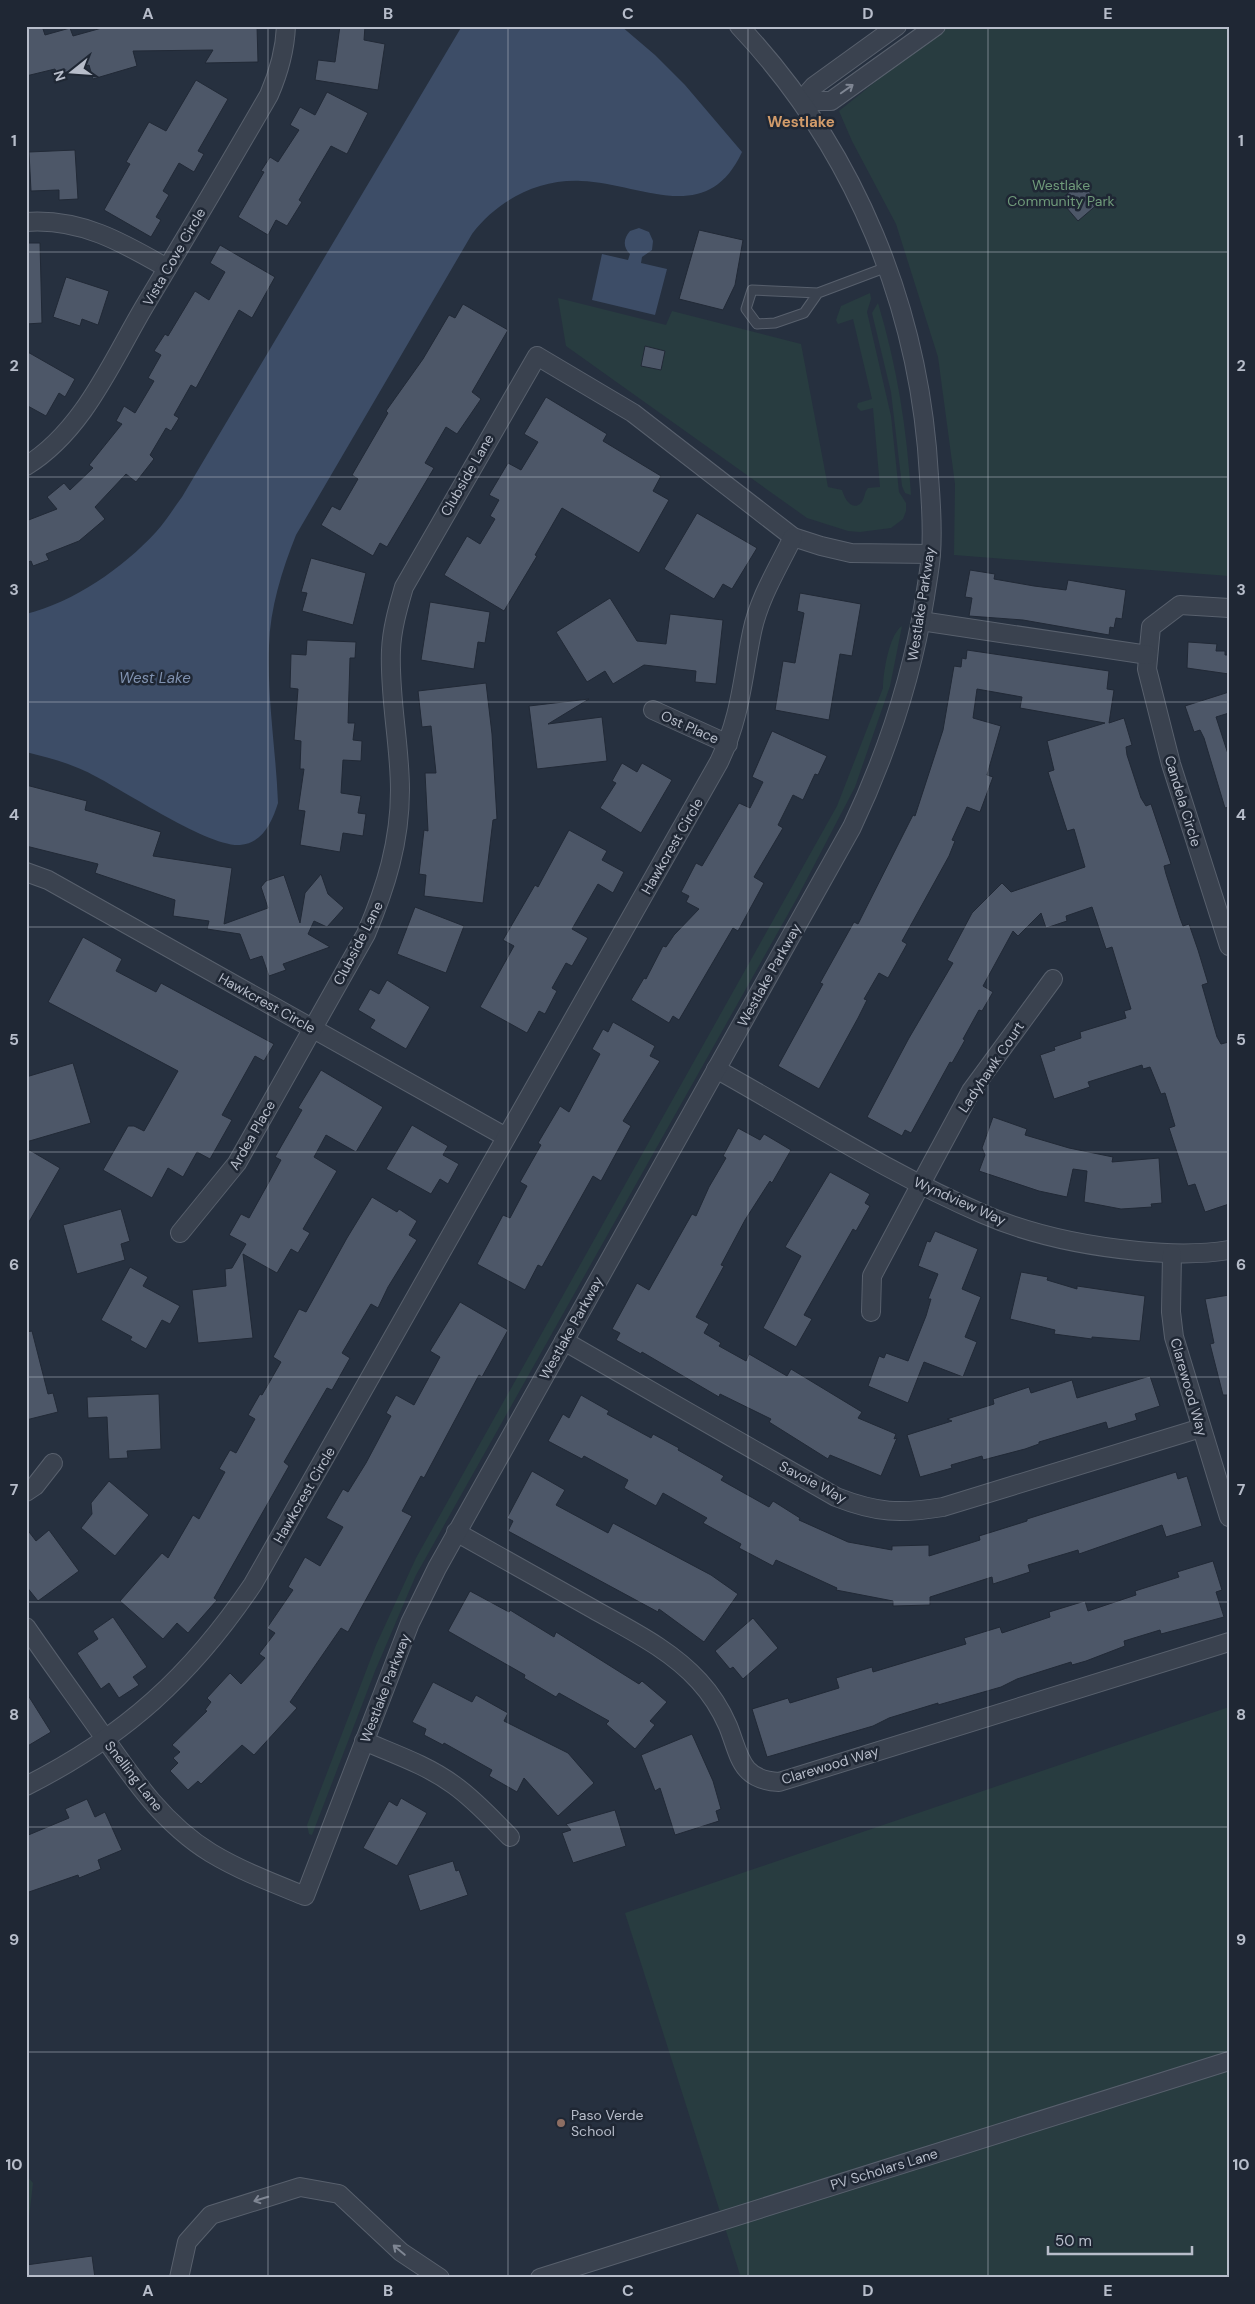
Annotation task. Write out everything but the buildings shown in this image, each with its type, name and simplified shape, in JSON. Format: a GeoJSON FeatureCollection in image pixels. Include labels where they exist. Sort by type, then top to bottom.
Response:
{"type":"FeatureCollection","features":[{"type":"Feature","properties":{"kind":"street","name":"Vista Cove Circle"},"geometry":{"type":"LineString","coordinates":[[26,466],[60,440],[80,415],[168,268],[269,95],[281,64],[286,26]]}},
{"type":"Feature","properties":{"kind":"street","name":"Westlake Parkway"},"geometry":{"type":"LineString","coordinates":[[305,1896],[410,1624],[456,1532],[852,827],[878,772],[895,726],[911,667],[921,621],[931,554],[927,438],[918,377],[904,318],[888,267],[867,215],[845,171],[801,101],[762,51],[739,26]]}},
{"type":"Feature","properties":{"kind":"street"},"geometry":{"type":"LineString","coordinates":[[801,101],[814,86],[897,26]]}},
{"type":"Feature","properties":{"kind":"street"},"geometry":{"type":"LineString","coordinates":[[801,101],[831,101],[936,26]]}},
{"type":"Feature","properties":{"kind":"street"},"geometry":{"type":"LineString","coordinates":[[26,222],[64,223],[89,228],[118,240],[168,268]]}},
{"type":"Feature","properties":{"kind":"street","name":"Clubside Lane"},"geometry":{"type":"LineString","coordinates":[[313,1029],[366,934],[381,899],[392,864],[398,827],[400,790],[391,649],[394,622],[404,587],[537,356],[633,413],[793,537],[851,553],[931,554]]}},
{"type":"Feature","properties":{"kind":"street","name":"Hawkcrest Circle"},"geometry":{"type":"LineString","coordinates":[[26,1786],[61,1769],[106,1740],[165,1692],[198,1658],[227,1623],[248,1592],[728,744],[738,714],[752,631],[762,597],[793,537]]}},
{"type":"Feature","properties":{"kind":"street","name":"Candela Circle"},"geometry":{"type":"LineString","coordinates":[[1229,608],[1180,604],[1151,627],[1147,669],[1171,764],[1229,946]]}},
{"type":"Feature","properties":{"kind":"street"},"geometry":{"type":"LineString","coordinates":[[921,621],[1148,655]]}},
{"type":"Feature","properties":{"kind":"street","name":"Ost Place"},"geometry":{"type":"LineString","coordinates":[[653,710],[728,744]]}},
{"type":"Feature","properties":{"kind":"street","name":"Hawkcrest Circle"},"geometry":{"type":"LineString","coordinates":[[26,872],[48,880],[506,1137]]}},
{"type":"Feature","properties":{"kind":"street","name":"Ladyhawk Court"},"geometry":{"type":"LineString","coordinates":[[871,1312],[872,1276],[920,1184],[971,1091],[1053,980]]}},
{"type":"Feature","properties":{"kind":"street","name":"Ardea Place"},"geometry":{"type":"LineString","coordinates":[[180,1233],[237,1163],[313,1029]]}},
{"type":"Feature","properties":{"kind":"street","name":"Wyndview Way"},"geometry":{"type":"LineString","coordinates":[[716,1069],[920,1184],[984,1214],[1027,1230],[1082,1244],[1172,1254],[1229,1250]]}},
{"type":"Feature","properties":{"kind":"street","name":"Clarewood Way"},"geometry":{"type":"LineString","coordinates":[[1172,1254],[1171,1312],[1174,1338],[1229,1517]]}},
{"type":"Feature","properties":{"kind":"street","name":"Savoie Way"},"geometry":{"type":"LineString","coordinates":[[564,1341],[836,1497],[865,1508],[891,1512],[943,1507],[1201,1428]]}},
{"type":"Feature","properties":{"kind":"street"},"geometry":{"type":"LineString","coordinates":[[26,1492],[35,1486],[53,1463]]}},
{"type":"Feature","properties":{"kind":"street","name":"Clarewood Way"},"geometry":{"type":"LineString","coordinates":[[456,1532],[631,1630],[674,1657],[700,1682],[715,1702],[727,1725],[744,1767],[753,1776],[765,1781],[779,1782],[1229,1642]]}},
{"type":"Feature","properties":{"kind":"street","name":"Snelling Lane"},"geometry":{"type":"LineString","coordinates":[[26,1627],[154,1804],[186,1834],[210,1852],[246,1872],[305,1896]]}},
{"type":"Feature","properties":{"kind":"street"},"geometry":{"type":"LineString","coordinates":[[364,1741],[423,1766],[453,1784],[476,1803],[510,1837]]}},
{"type":"Feature","properties":{"kind":"street","name":"PV Scholars Lane"},"geometry":{"type":"LineString","coordinates":[[540,2278],[1229,2061]]}},
{"type":"Feature","properties":{"kind":"street"},"geometry":{"type":"LineString","coordinates":[[179,2278],[187,2242],[211,2215],[300,2187],[339,2194],[401,2252],[440,2278]]}},
{"type":"Feature","properties":{"kind":"lane"},"geometry":{"type":"LineString","coordinates":[[818,293],[804,313],[775,322],[757,324],[746,309],[752,290],[818,293],[888,267]]}},
{"type":"Feature","properties":{"kind":"green space","name":"Westlake Community Park"},"geometry":{"type":"Polygon","coordinates":[[[950,26],[1229,26],[1229,576],[954,555],[955,484],[938,357],[896,224],[852,141],[839,111],[931,37],[950,26]]]}},
{"type":"Feature","properties":{"kind":"green space"},"geometry":{"type":"Polygon","coordinates":[[[870,293],[871,299],[867,312],[891,416],[899,492],[906,503],[906,511],[903,519],[891,528],[860,532],[848,531],[807,518],[566,346],[558,298],[666,325],[672,311],[801,344],[828,487],[842,490],[849,503],[854,506],[861,503],[868,488],[880,487],[873,408],[861,411],[857,407],[858,403],[872,399],[853,319],[838,324],[836,320],[841,306],[870,293]]]}},
{"type":"Feature","properties":{"kind":"green space"},"geometry":{"type":"Polygon","coordinates":[[[878,303],[891,350],[900,398],[907,446],[911,495],[905,493],[902,486],[891,392],[872,313],[878,303]]]}},
{"type":"Feature","properties":{"kind":"green space"},"geometry":{"type":"Polygon","coordinates":[[[902,626],[890,686],[855,787],[797,898],[416,1575],[375,1671],[312,1835],[309,1834],[307,1825],[376,1645],[416,1558],[837,806],[883,688],[890,645],[897,630],[902,626]]]}},
{"type":"Feature","properties":{"kind":"green space"},"geometry":{"type":"Polygon","coordinates":[[[1229,1707],[1229,2278],[741,2278],[625,1913],[1229,1707]]]}},
{"type":"Feature","properties":{"kind":"green space"},"geometry":{"type":"Polygon","coordinates":[[[26,2175],[33,2183],[29,2217],[26,2218],[26,2175]]]}},
{"type":"Feature","properties":{"kind":"water","name":"West Lake"},"geometry":{"type":"Polygon","coordinates":[[[462,26],[621,26],[655,55],[685,85],[742,152],[727,175],[711,189],[691,195],[671,196],[604,183],[565,181],[549,184],[520,194],[507,202],[494,211],[472,234],[296,535],[278,589],[269,646],[269,685],[278,803],[273,817],[261,836],[240,845],[225,843],[185,827],[85,771],[63,762],[26,752],[26,614],[62,601],[97,582],[129,558],[156,532],[166,519],[182,497],[462,26]]]}},
{"type":"Feature","properties":{"kind":"water"},"geometry":{"type":"Polygon","coordinates":[[[639,228],[649,232],[653,241],[652,250],[642,257],[641,263],[667,269],[655,315],[592,300],[602,254],[628,260],[630,254],[625,246],[626,237],[630,231],[639,228]]]}},
{"type":"Feature","properties":{"kind":"place","name":"Paso Verde School"},"geometry":{"type":"Point","coordinates":[561,2123]}},
{"type":"Feature","properties":{"kind":"district","name":"Westlake"},"geometry":{"type":"Point","coordinates":[801,122]}}]}
